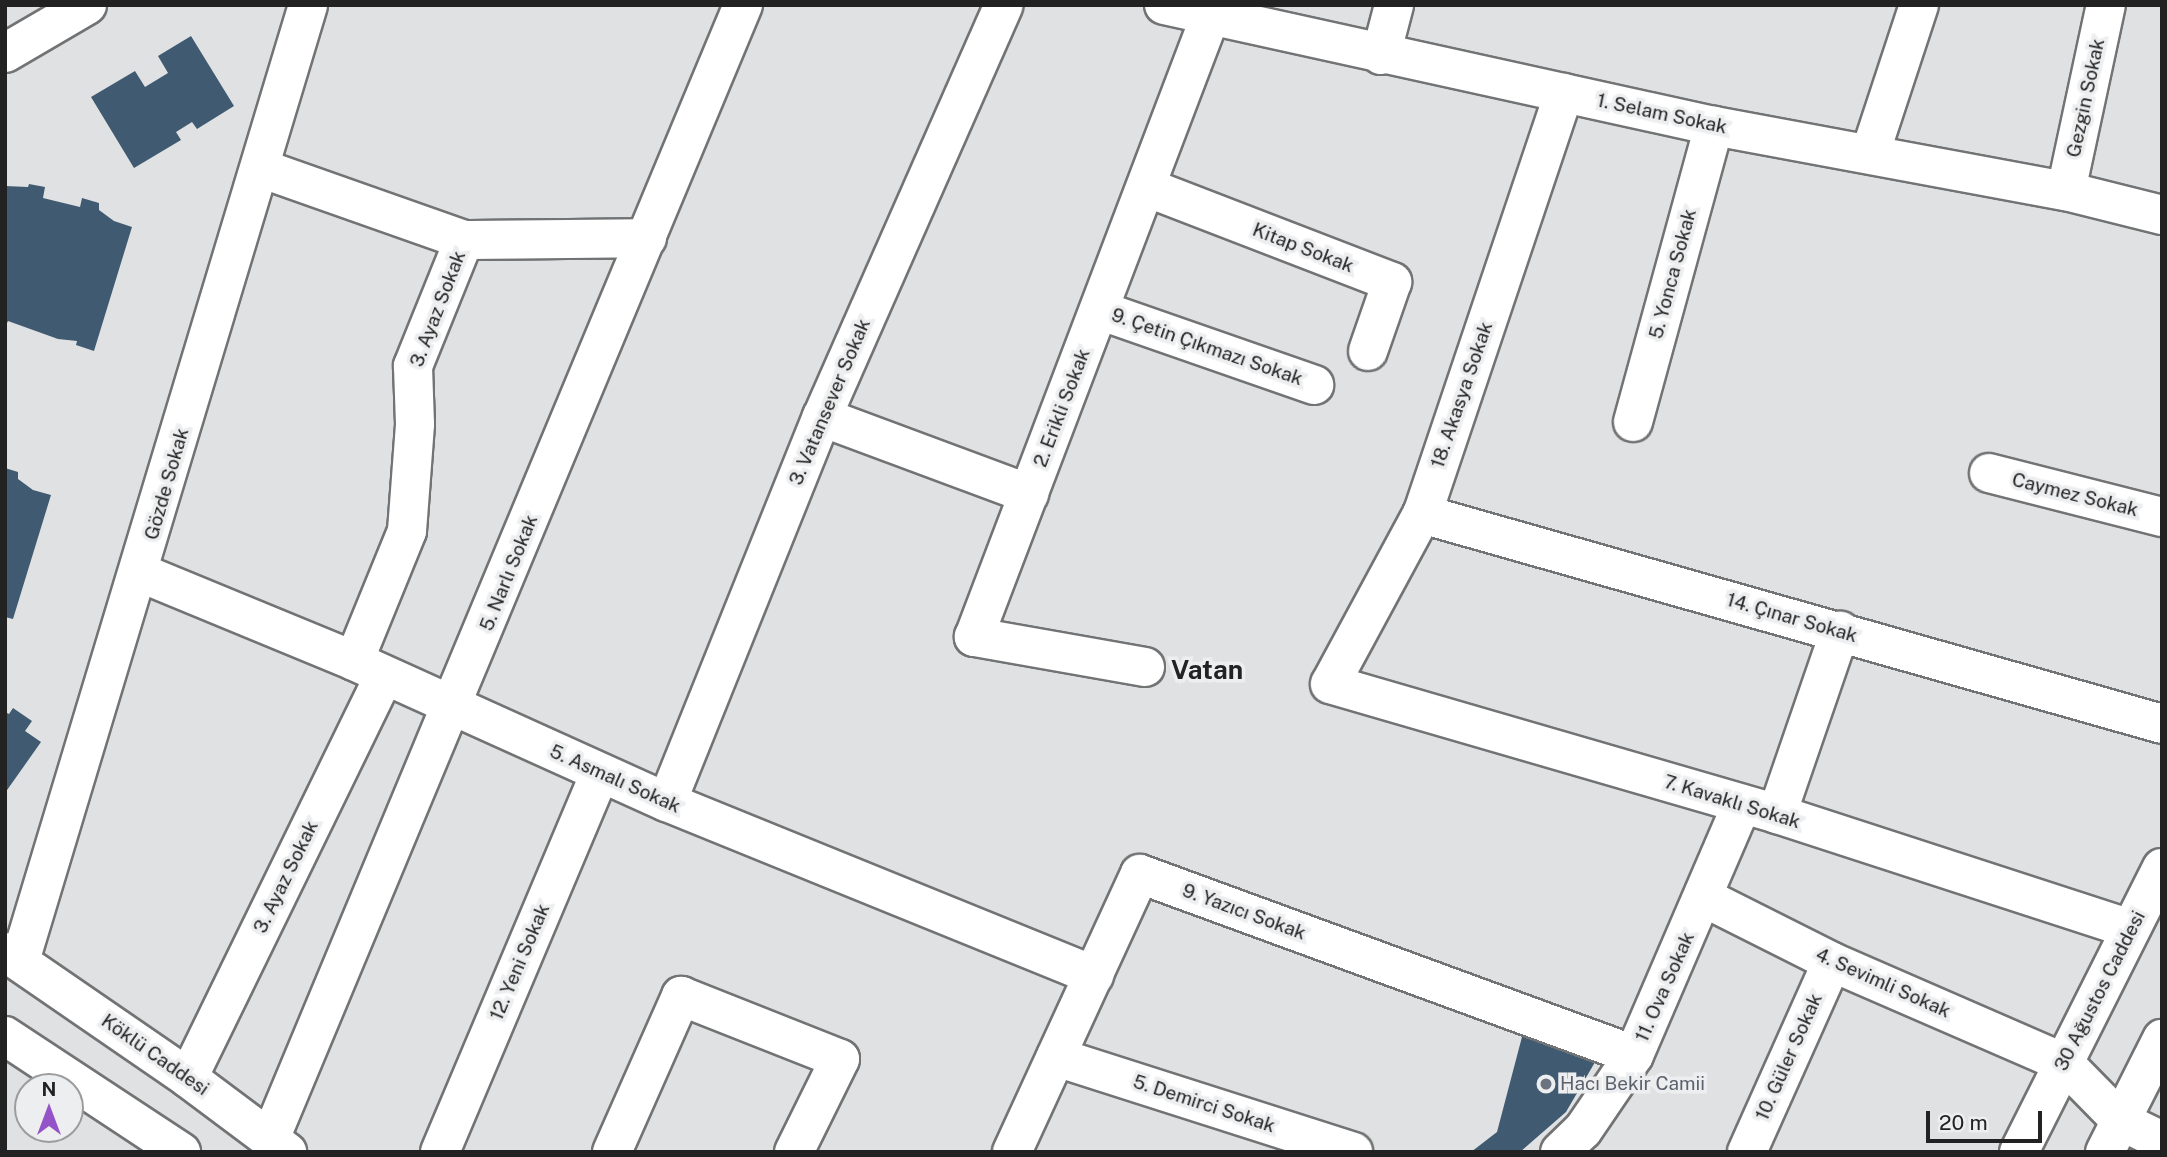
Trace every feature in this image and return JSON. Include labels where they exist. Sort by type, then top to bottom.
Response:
[{"type":"street","points":[[5,53],[87,5]]},
{"type":"street","name":"Gözde Sokak","points":[[13,957],[141,573],[308,5]]},
{"type":"street","name":"5. Narlı Sokak","points":[[278,1145],[454,706],[743,5]]},
{"type":"street","name":"3. Vatansever Sokak","points":[[667,802],[822,417],[1004,5]]},
{"type":"street","name":"1. Selam Sokak","points":[[1164,5],[1381,55],[1714,125],[2066,191],[2162,215]]},
{"type":"street","points":[[1381,55],[1394,5]]},
{"type":"street","points":[[1870,154],[1919,5]]},
{"type":"street","name":"Gezgin Sokak","points":[[2066,191],[2106,5]]},
{"type":"street","name":"2. Erikli Sokak","points":[[1145,667],[974,637],[1210,17]]},
{"type":"street","name":"18. Akasya Sokak","points":[[1331,684],[1422,514],[1563,93]]},
{"type":"street","name":"5. Yonca Sokak","points":[[1633,422],[1714,125]]},
{"type":"street","points":[[260,168],[464,240],[647,238]]},
{"type":"street","name":"Kitap Sokak","points":[[1146,187],[1392,282],[1368,351]]},
{"type":"street","name":"3. Ayaz Sokak","points":[[188,1078],[369,669],[407,531],[415,424],[413,366],[464,240]]},
{"type":"street","name":"9. Çetin Çıkmazı Sokak","points":[[1099,310],[1314,385]]},
{"type":"street","points":[[822,417],[1029,494]]},
{"type":"street","name":"Caymez Sokak","points":[[1989,473],[2162,517]]},
{"type":"street","name":"14. Çınar Sokak","points":[[1422,514],[2162,724]]},
{"type":"street","name":"5. Asmalı Sokak","points":[[141,573],[454,706],[667,802],[1094,975]]},
{"type":"street","name":"11. Ova Sokak","points":[[1560,1152],[1583,1130],[1634,1055],[1705,898],[1760,809],[1840,631]]},
{"type":"street","name":"7. Kavaklı Sokak","points":[[1331,684],[1760,809],[2131,929]]},
{"type":"street","name":"12. Yeni Sokak","points":[[440,1152],[600,773]]},
{"type":"street","name":"30 Ağustos Caddesi","points":[[2019,1152],[2162,867]]},
{"type":"street","name":"9. Yazıcı Sokak","points":[[1012,1152],[1140,874],[1634,1055]]},
{"type":"street","name":"4. Sevimli Sokak","points":[[1705,898],[1832,962],[2064,1063]]},
{"type":"street","name":"Köklü Caddesi","points":[[13,957],[188,1078],[278,1145]]},
{"type":"street","name":"10. Güler Sokak","points":[[1746,1152],[1832,962]]},
{"type":"street","points":[[612,1152],[681,996],[840,1059],[794,1152]]},
{"type":"street","points":[[5,1037],[51,1064],[181,1152]]},
{"type":"street","points":[[2113,1136],[2162,1039]]},
{"type":"street","name":"5. Demirci Sokak","points":[[1056,1057],[1353,1152]]},
{"type":"street","points":[[2064,1063],[2113,1136]]},
{"type":"street","points":[[2113,1136],[2162,1141]]},
{"type":"building","points":[[191,36],[234,106],[197,129],[192,122],[176,132],[181,140],[134,168],[91,97],[135,71],[145,87],[168,73],[158,56]]},
{"type":"building","points":[[29,184],[45,187],[43,198],[80,207],[82,198],[99,203],[99,210],[114,221],[132,227],[94,351],[76,345],[77,341],[58,339],[8,321],[5,327],[5,186],[28,187]]},
{"type":"building","points":[[5,468],[18,472],[18,479],[33,490],[51,495],[13,619],[5,617]]},
{"type":"building","points":[[13,708],[32,721],[25,731],[41,742],[5,793],[5,712],[9,714]]},
{"type":"building","name":"Hacı Bekir Camii","points":[[1523,1033],[1598,1057],[1566,1112],[1520,1152],[1471,1152],[1497,1132]]},
{"type":"place","name":"Hacı Bekir Camii","points":[[1546,1084]]},
{"type":"district","name":"Vatan","points":[[1207,670]]}]
